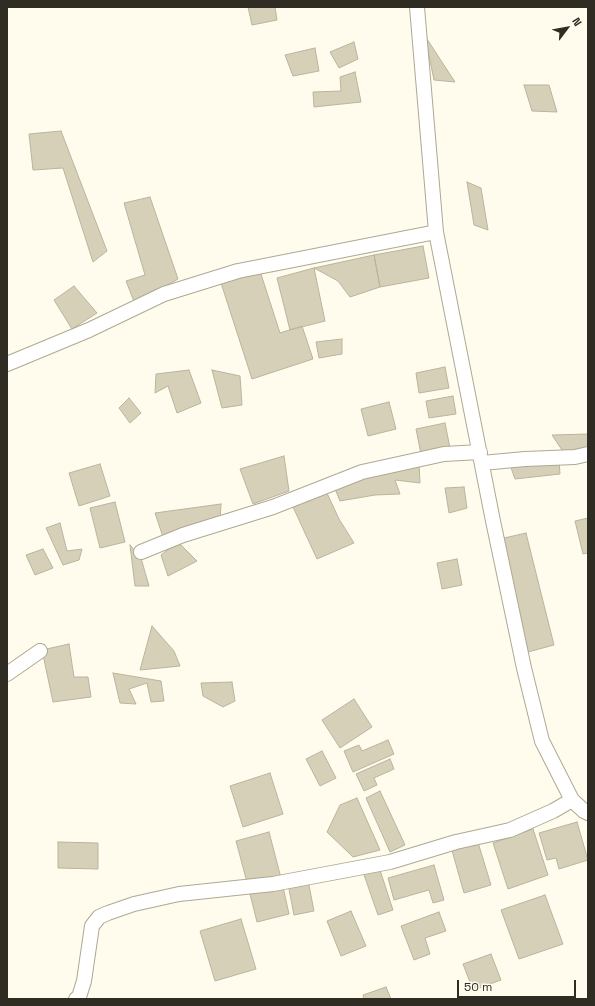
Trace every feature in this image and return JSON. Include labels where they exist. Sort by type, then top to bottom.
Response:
[{"type":"street","points":[[417,7],[436,232],[524,668],[542,741],[572,800],[588,813]]},
{"type":"street","points":[[7,364],[89,330],[164,294],[238,271],[436,232]]},
{"type":"street","points":[[141,552],[183,535],[273,507],[362,472],[444,454],[525,458],[575,457],[588,454]]},
{"type":"street","points":[[7,674],[40,651]]},
{"type":"street","points":[[76,999],[79,997],[84,981],[92,926],[99,917],[108,913],[134,904],[179,894],[273,884],[390,862],[456,842],[510,830],[553,811],[572,800]]},
{"type":"building","points":[[248,7],[275,7],[277,20],[252,25]]},
{"type":"building","points":[[425,36],[455,82],[434,80]]},
{"type":"building","points":[[354,42],[358,59],[339,68],[330,52]]},
{"type":"building","points":[[315,48],[319,71],[293,76],[285,55]]},
{"type":"building","points":[[355,72],[361,102],[314,107],[313,92],[341,91],[340,77]]},
{"type":"building","points":[[524,85],[549,85],[557,112],[532,111]]},
{"type":"building","points":[[61,131],[107,251],[93,262],[63,168],[33,170],[29,134]]},
{"type":"building","points":[[467,182],[481,188],[488,230],[474,225]]},
{"type":"building","points":[[150,197],[178,279],[135,304],[126,281],[145,275],[124,203]]},
{"type":"building","points":[[423,246],[429,278],[380,287],[374,255]]},
{"type":"building","points":[[374,255],[380,287],[350,297],[338,281],[314,268]]},
{"type":"building","points":[[314,268],[325,321],[290,330],[277,278]]},
{"type":"building","points":[[260,271],[280,333],[302,326],[313,359],[252,379],[221,283]]},
{"type":"building","points":[[74,286],[97,313],[72,329],[54,300]]},
{"type":"building","points":[[342,339],[342,354],[319,358],[316,342]]},
{"type":"building","points":[[445,367],[449,388],[419,393],[416,373]]},
{"type":"building","points":[[189,370],[201,403],[177,413],[168,386],[155,393],[156,374]]},
{"type":"building","points":[[212,370],[240,376],[242,405],[222,408]]},
{"type":"building","points":[[453,396],[456,414],[429,418],[426,401]]},
{"type":"building","points":[[129,398],[141,413],[130,423],[119,408]]},
{"type":"building","points":[[389,402],[396,429],[368,436],[361,409]]},
{"type":"building","points":[[445,423],[450,448],[421,454],[416,429]]},
{"type":"building","points":[[588,434],[588,447],[564,453],[552,435]]},
{"type":"building","points":[[284,456],[289,491],[253,504],[240,469]]},
{"type":"building","points":[[559,460],[560,474],[515,479],[510,465]]},
{"type":"building","points":[[419,463],[420,483],[395,480],[400,494],[375,495],[340,501],[333,484]]},
{"type":"building","points":[[100,464],[110,496],[79,506],[69,473]]},
{"type":"building","points":[[464,487],[467,508],[449,513],[445,488]]},
{"type":"building","points":[[326,491],[339,519],[354,543],[317,559],[293,507]]},
{"type":"building","points":[[115,502],[125,542],[100,548],[90,508]]},
{"type":"building","points":[[221,504],[220,521],[164,540],[155,513]]},
{"type":"building","points":[[588,518],[588,553],[583,554],[575,521]]},
{"type":"building","points":[[60,523],[67,551],[82,549],[79,560],[63,565],[46,528]]},
{"type":"building","points":[[526,533],[554,645],[528,652],[500,539]]},
{"type":"building","points":[[178,542],[197,561],[168,576],[161,555]]},
{"type":"building","points":[[130,545],[141,558],[149,586],[135,586]]},
{"type":"building","points":[[43,549],[53,568],[35,575],[26,555]]},
{"type":"building","points":[[457,559],[462,585],[442,589],[437,563]]},
{"type":"building","points":[[152,626],[174,651],[180,666],[140,670]]},
{"type":"building","points":[[69,644],[74,677],[88,677],[91,697],[53,702],[42,650]]},
{"type":"building","points":[[113,673],[161,681],[164,701],[151,702],[147,683],[129,689],[136,704],[120,703]]},
{"type":"building","points":[[232,682],[235,701],[223,707],[203,696],[201,683]]},
{"type":"building","points":[[354,699],[372,727],[340,748],[322,720]]},
{"type":"building","points":[[388,740],[394,754],[353,772],[344,751],[359,745],[362,751]]},
{"type":"building","points":[[322,751],[336,778],[320,786],[306,759]]},
{"type":"building","points":[[390,759],[394,769],[374,778],[377,785],[364,791],[356,774]]},
{"type":"building","points":[[270,773],[283,814],[243,827],[230,786]]},
{"type":"building","points":[[380,791],[405,845],[390,852],[366,798]]},
{"type":"building","points":[[357,798],[380,850],[353,857],[327,832],[340,805]]},
{"type":"building","points":[[577,822],[588,860],[559,869],[556,858],[547,860],[539,833]]},
{"type":"building","points":[[533,829],[548,875],[508,889],[493,843]]},
{"type":"building","points":[[269,832],[281,878],[248,886],[236,841]]},
{"type":"building","points":[[477,839],[491,885],[464,893],[451,847]]},
{"type":"building","points":[[58,842],[98,843],[98,869],[58,868]]},
{"type":"building","points":[[434,865],[444,900],[433,903],[429,890],[394,900],[388,878]]},
{"type":"building","points":[[379,867],[393,910],[378,915],[363,872]]},
{"type":"building","points":[[308,880],[314,911],[294,915],[288,884]]},
{"type":"building","points":[[283,887],[289,914],[257,922],[250,894]]},
{"type":"building","points":[[545,895],[563,944],[519,959],[501,910]]},
{"type":"building","points":[[351,911],[366,946],[341,956],[327,921]]},
{"type":"building","points":[[439,912],[446,931],[425,938],[430,954],[414,960],[401,926]]},
{"type":"building","points":[[241,919],[256,969],[215,981],[200,931]]},
{"type":"building","points":[[491,954],[501,980],[473,990],[463,964]]},
{"type":"building","points":[[386,987],[391,999],[364,999],[363,995]]}]
